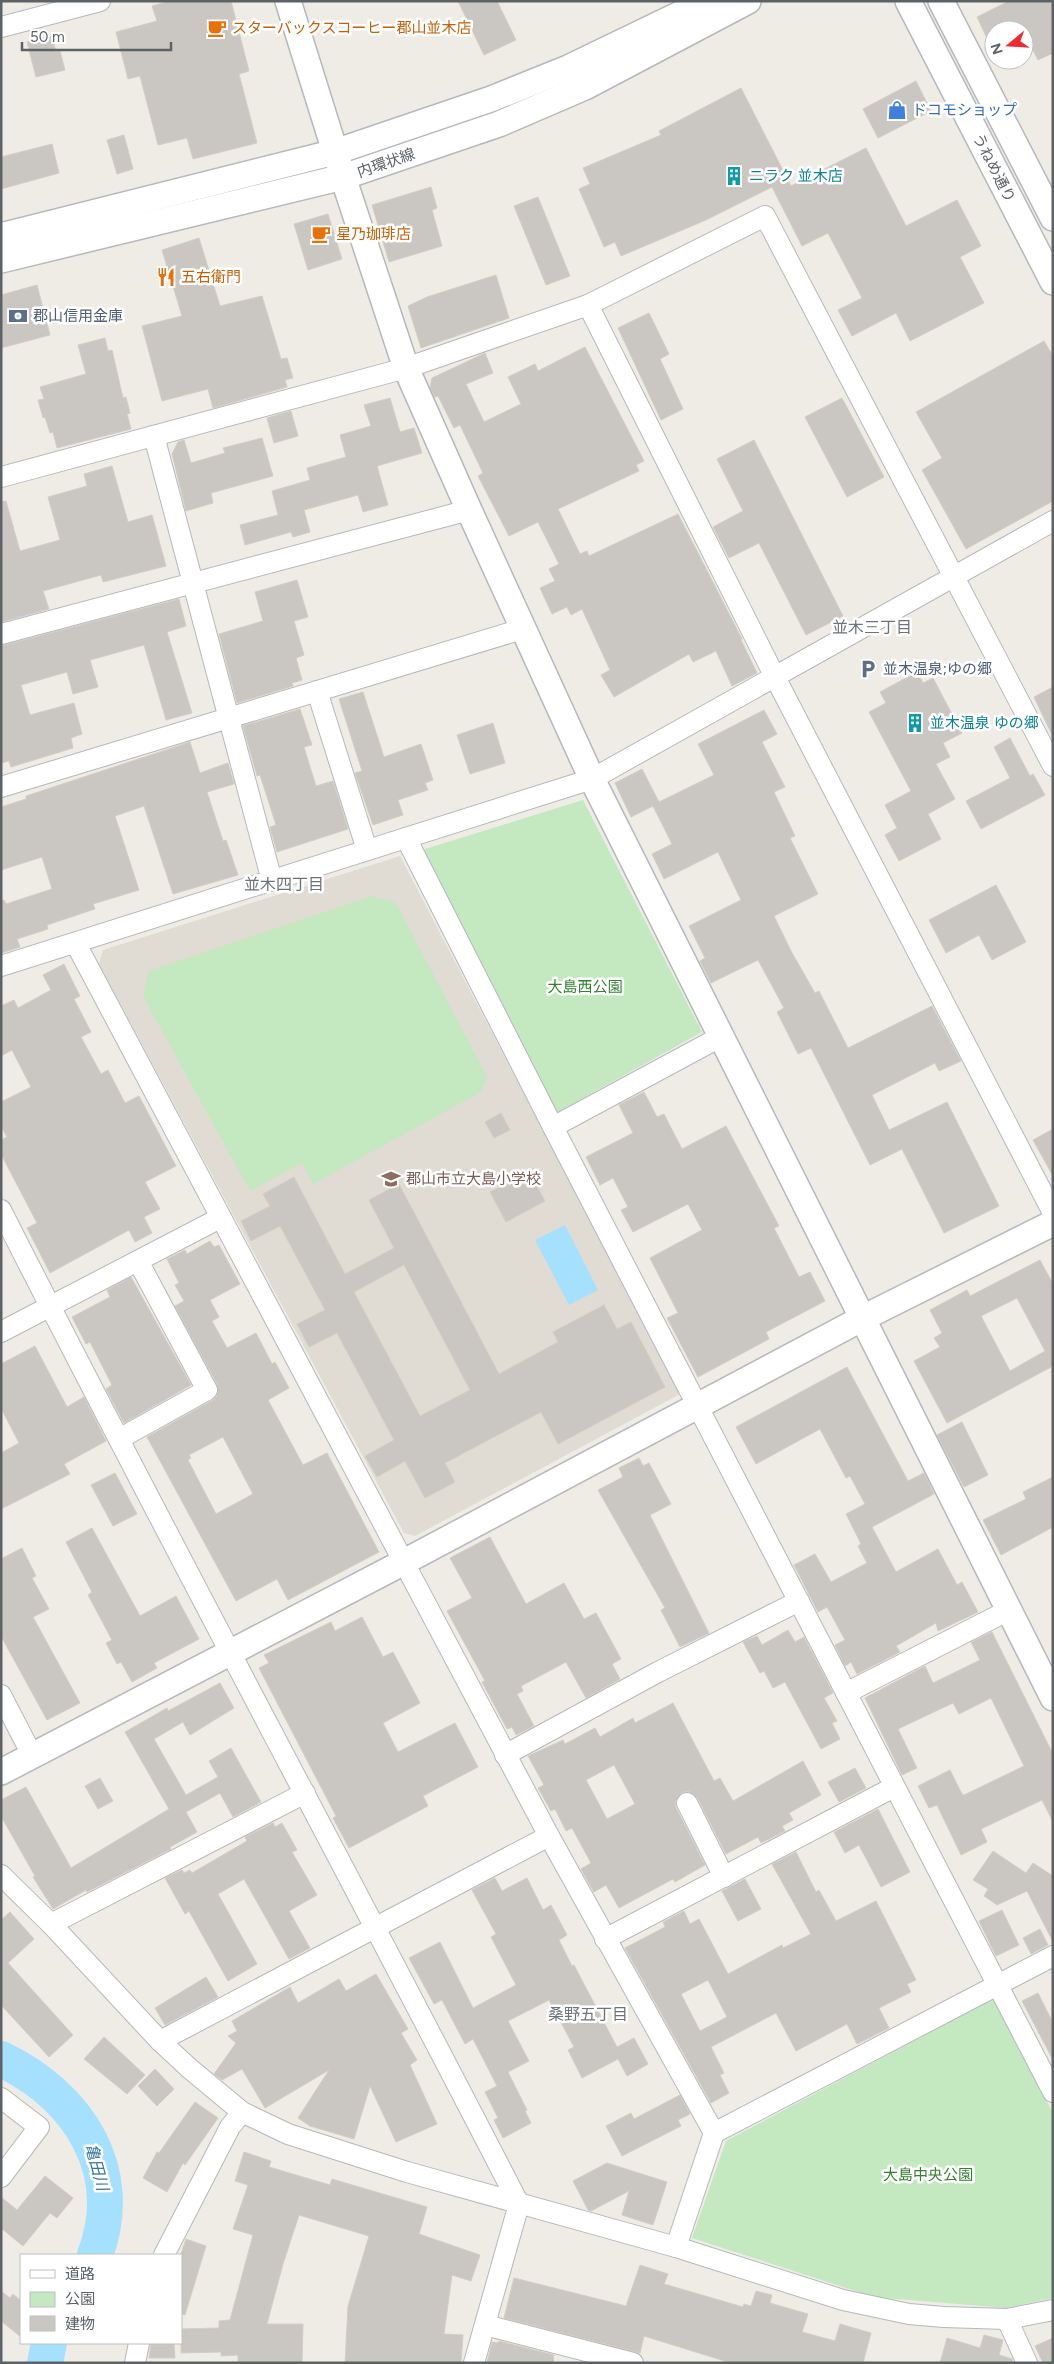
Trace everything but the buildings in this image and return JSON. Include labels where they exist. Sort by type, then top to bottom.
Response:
[{"type":"street","points":[[1,27],[69,5],[100,1]]},
{"type":"street","points":[[288,1],[343,177],[406,368],[522,629],[592,779],[1053,1698]]},
{"type":"street","name":"内環状線","points":[[1,236],[335,152],[491,99],[577,64],[707,1]]},
{"type":"street","name":"内環状線","points":[[1,260],[343,177],[499,124],[576,91],[748,1]]},
{"type":"street","name":"うねめ通り","points":[[908,1],[1053,282]]},
{"type":"street","name":"うねめ通り","points":[[941,1],[1053,218]]},
{"type":"street","points":[[1,477],[406,368],[588,305],[765,216],[1053,766]]},
{"type":"street","points":[[588,305],[775,677],[1053,1213]]},
{"type":"street","points":[[154,436],[272,881]]},
{"type":"street","points":[[1,634],[469,510]]},
{"type":"street","points":[[1,966],[76,944],[592,779],[1053,521]]},
{"type":"street","points":[[1,787],[522,629]]},
{"type":"street","points":[[317,691],[367,850]]},
{"type":"street","points":[[406,838],[553,1127],[1053,2092]]},
{"type":"street","points":[[76,944],[505,1754],[714,2134]]},
{"type":"street","points":[[553,1127],[722,1036]]},
{"type":"street","points":[[1,1210],[230,1654],[376,1927],[519,2204],[474,2363]]},
{"type":"street","points":[[1,1332],[220,1218]]},
{"type":"street","points":[[1,1772],[230,1654],[699,1407],[863,1318],[1053,1223]]},
{"type":"street","points":[[118,1439],[207,1390],[138,1261]]},
{"type":"street","points":[[505,1754],[658,1672],[799,1601]]},
{"type":"street","points":[[846,1693],[1009,1610]]},
{"type":"street","points":[[1,1695],[32,1755]]},
{"type":"street","points":[[606,1939],[894,1787]]},
{"type":"street","points":[[51,1924],[305,1793]]},
{"type":"street","points":[[687,1803],[724,1876]]},
{"type":"street","points":[[160,2041],[549,1836]]},
{"type":"street","points":[[1,1875],[51,1924],[160,2041],[219,2095],[242,2112],[288,2134],[407,2172],[676,2247],[842,2300],[909,2314],[1007,2319],[1053,2310]]},
{"type":"street","points":[[676,2247],[714,2134],[1053,1956]]},
{"type":"street","points":[[1,2098],[39,2127],[1,2177]]},
{"type":"street","points":[[165,2254],[230,2128],[242,2112]]},
{"type":"street","points":[[1007,2319],[1027,2363]]},
{"type":"street","points":[[485,2324],[633,2363]]},
{"type":"street","points":[[135,2363],[139,2344]]},
{"type":"shaded area","name":"郡山市立大島小学校","points":[[400,856],[680,1394],[415,1536],[404,1533],[99,964],[103,950]]},
{"type":"green space","name":"大島西公園","points":[[583,800],[702,1032],[556,1113],[422,850]]},
{"type":"green space","points":[[372,896],[396,903],[487,1077],[481,1092],[313,1184],[302,1163],[250,1191],[143,996],[149,971]]},
{"type":"green space","name":"大島中央公園","points":[[993,1999],[1053,2113],[1053,2298],[1006,2308],[874,2297],[692,2238],[726,2141]]},
{"type":"water","points":[[565,1225],[598,1290],[569,1305],[535,1240]]},
{"type":"waterway","name":"亀田川","points":[[1,2059],[53,2093],[73,2115],[89,2139],[100,2165],[105,2194],[103,2224],[95,2254]]},
{"type":"waterway","name":"亀田川","points":[[45,2363],[49,2344]]},
{"type":"place","name":"スターバックスコーヒー郡山並木店","points":[[217,28]]},
{"type":"place","name":"ドコモショップ","points":[[897,110]]},
{"type":"place","name":"ニラク 並木店","points":[[734,176]]},
{"type":"place","name":"星乃珈琲店","points":[[321,234]]},
{"type":"place","name":"五右衛門","points":[[166,277]]},
{"type":"place","name":"郡山信用金庫","points":[[18,316]]},
{"type":"place","name":"並木温泉;ゆの郷","points":[[868,669]]},
{"type":"place","name":"並木温泉 ゆの郷","points":[[915,723]]},
{"type":"place","name":"郡山市立大島小学校","points":[[391,1179]]},
{"type":"district","name":"並木三丁目","points":[[872,627]]},
{"type":"district","name":"並木四丁目","points":[[284,884]]},
{"type":"district","name":"桑野五丁目","points":[[588,2014]]}]
